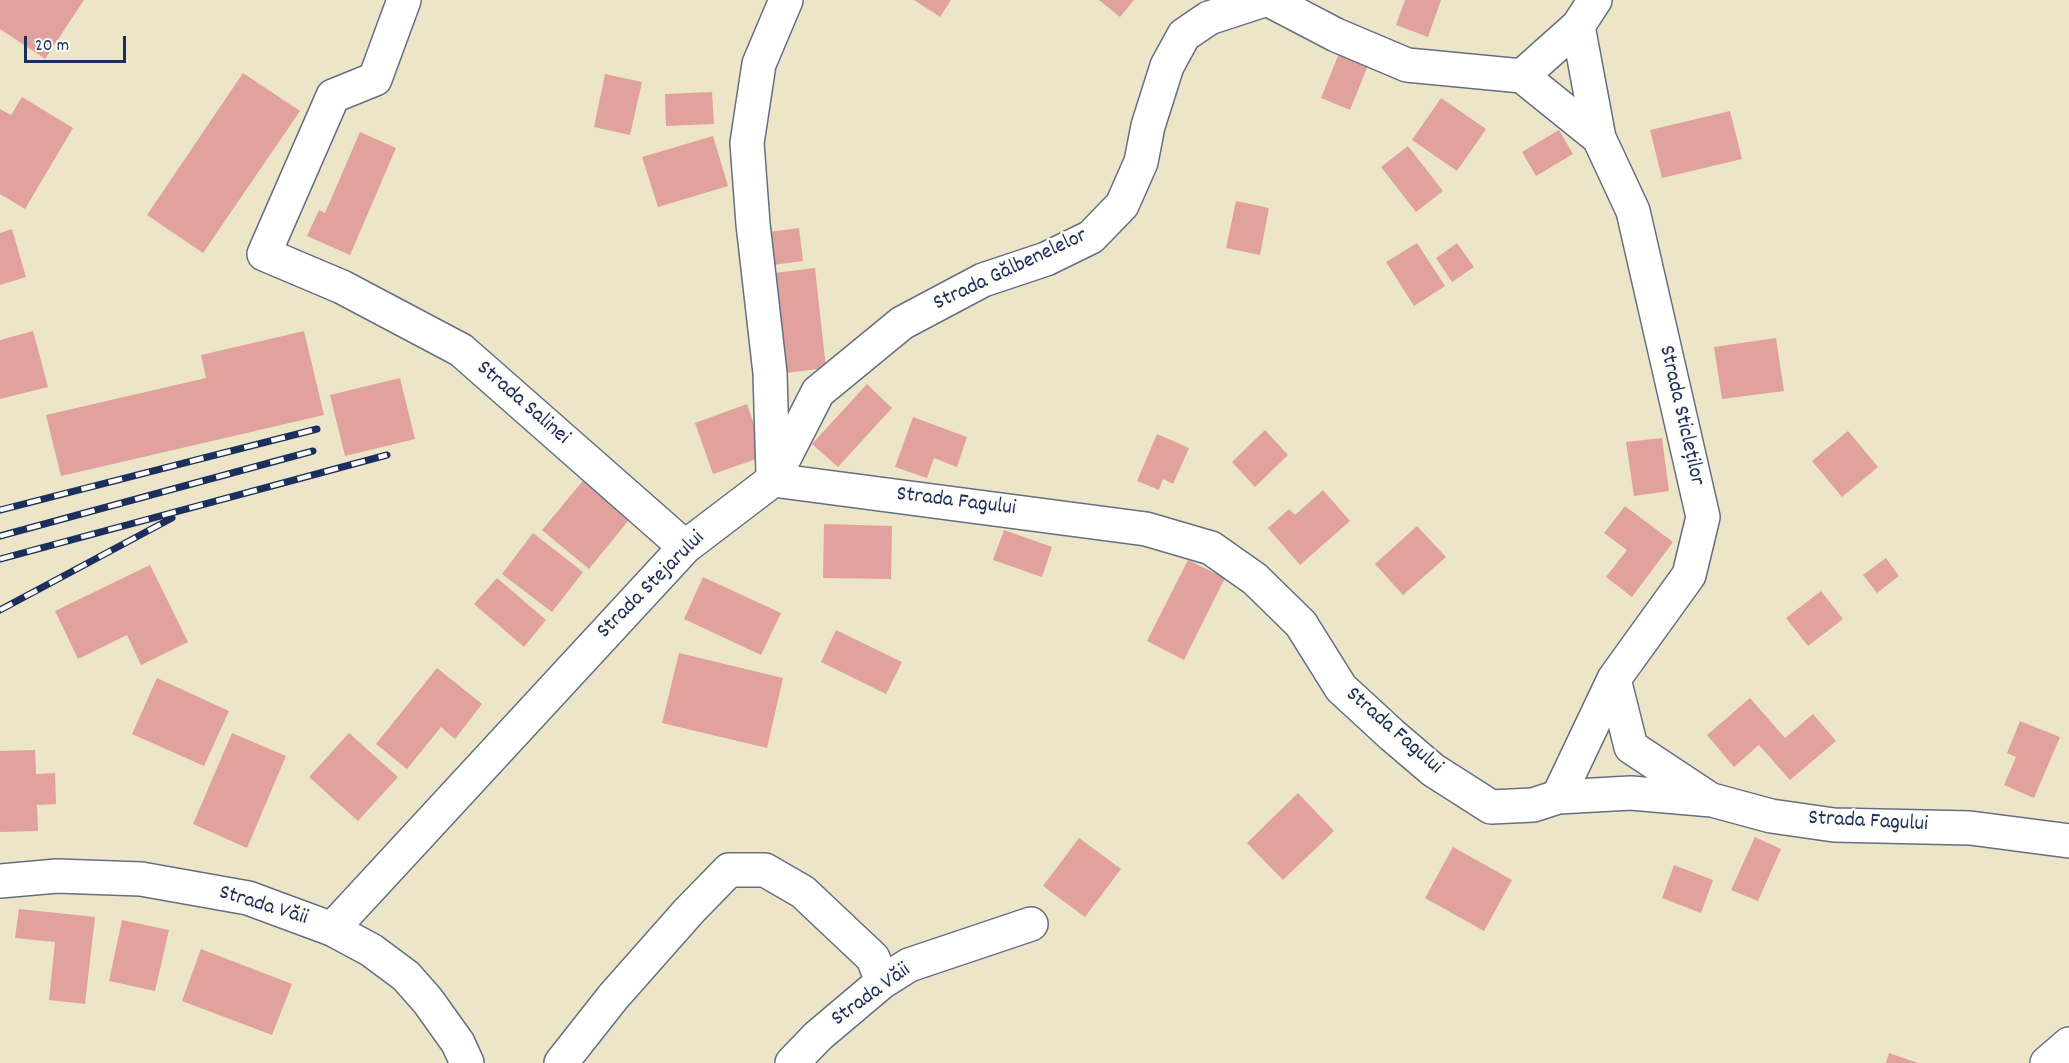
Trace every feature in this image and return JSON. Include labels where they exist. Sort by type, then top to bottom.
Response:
[{"type":"street","name":"Strada Salinei","points":[[404,0],[375,79],[333,96],[264,254],[342,287],[461,350],[685,547]]},
{"type":"street","points":[[773,480],[770,373],[753,224],[747,143],[759,64],[786,0]]},
{"type":"street","name":"Strada Gălbenelelor","points":[[773,480],[818,392],[902,323],[983,280],[1046,259],[1091,237],[1122,205],[1141,162],[1148,126],[1167,66],[1184,35],[1209,18],[1264,0]]},
{"type":"street","points":[[1269,0],[1336,35],[1407,65],[1522,76],[1587,13]]},
{"type":"street","name":"Strada Sticleților","points":[[1558,798],[1614,679],[1689,575],[1704,517],[1633,211],[1599,138],[1587,13]]},
{"type":"street","name":"Strada Sticleților","points":[[1522,76],[1599,138]]},
{"type":"street","name":"Strada Stejarului","points":[[332,929],[685,547],[773,480]]},
{"type":"street","name":"Strada Fagului","points":[[773,480],[1146,529],[1211,548],[1255,579],[1301,624],[1341,688],[1433,770],[1491,807],[1533,805],[1558,798],[1631,793],[1712,801],[1772,816],[1834,825],[1970,828],[2069,841]]},
{"type":"street","points":[[1614,679],[1631,747],[1712,801]]},
{"type":"street","points":[[561,1063],[613,997],[689,911],[729,870],[765,870],[803,892],[873,958],[882,982]]},
{"type":"street","name":"Strada Văii","points":[[0,881],[57,876],[141,879],[248,898],[332,929],[371,950],[406,976],[428,1001],[458,1043],[467,1063]]},
{"type":"street","name":"Strada Văii","points":[[792,1063],[818,1036],[882,982],[909,965],[1031,924]]},
{"type":"street","points":[[2047,1063],[2069,1044]]},
{"type":"building","points":[[0,0],[84,0],[45,59],[0,29]]},
{"type":"building","points":[[914,0],[951,0],[940,17]]},
{"type":"building","points":[[1099,0],[1134,0],[1120,17]]},
{"type":"building","points":[[1405,0],[1441,0],[1428,37],[1396,25]]},
{"type":"building","points":[[1340,51],[1369,63],[1350,110],[1321,98]]},
{"type":"building","points":[[243,73],[300,111],[203,253],[147,215]]},
{"type":"building","points":[[605,74],[642,82],[630,135],[594,127]]},
{"type":"building","points":[[712,92],[714,124],[666,126],[665,94]]},
{"type":"building","points":[[22,97],[73,128],[25,209],[0,194],[0,109],[11,115]]},
{"type":"building","points":[[1441,98],[1486,129],[1457,171],[1412,140]]},
{"type":"building","points":[[1730,111],[1742,159],[1662,178],[1650,130]]},
{"type":"building","points":[[1559,130],[1573,154],[1536,176],[1522,152]]},
{"type":"building","points":[[360,132],[396,148],[350,255],[307,236],[319,210],[325,213]]},
{"type":"building","points":[[713,136],[728,186],[658,207],[642,157]]},
{"type":"building","points":[[1408,146],[1443,191],[1416,212],[1381,167]]},
{"type":"building","points":[[1236,201],[1269,208],[1260,255],[1226,248]]},
{"type":"building","points":[[799,228],[803,261],[773,265],[769,232]]},
{"type":"building","points":[[12,229],[26,277],[0,285],[0,233]]},
{"type":"building","points":[[1417,243],[1445,286],[1414,306],[1386,262]]},
{"type":"building","points":[[1457,243],[1474,267],[1452,282],[1436,258]]},
{"type":"building","points":[[815,268],[826,368],[786,373],[774,273]]},
{"type":"building","points":[[33,331],[48,387],[0,399],[0,340]]},
{"type":"building","points":[[304,331],[324,415],[61,476],[46,415],[206,378],[201,355]]},
{"type":"building","points":[[1776,338],[1784,391],[1722,399],[1714,347]]},
{"type":"building","points":[[400,378],[415,439],[345,456],[330,395]]},
{"type":"building","points":[[867,384],[892,408],[838,467],[812,444]]},
{"type":"building","points":[[747,404],[765,456],[713,474],[695,423]]},
{"type":"building","points":[[913,417],[967,437],[957,467],[934,458],[927,478],[895,467]]},
{"type":"building","points":[[1265,430],[1288,455],[1255,487],[1232,462]]},
{"type":"building","points":[[1848,431],[1878,467],[1842,497],[1812,461]]},
{"type":"building","points":[[1157,434],[1189,448],[1173,484],[1163,479],[1159,490],[1137,481]]},
{"type":"building","points":[[1662,438],[1669,491],[1634,496],[1626,442]]},
{"type":"building","points":[[586,477],[633,515],[589,569],[542,530]]},
{"type":"building","points":[[1323,490],[1350,521],[1300,565],[1268,528],[1289,509],[1295,515]]},
{"type":"building","points":[[1625,506],[1673,542],[1632,597],[1606,577],[1627,550],[1604,533]]},
{"type":"building","points":[[824,524],[892,526],[891,579],[823,578]]},
{"type":"building","points":[[1417,526],[1446,557],[1403,595],[1375,564]]},
{"type":"building","points":[[1004,530],[1052,547],[1042,577],[993,560]]},
{"type":"building","points":[[533,533],[583,572],[552,612],[502,574]]},
{"type":"building","points":[[1886,558],[1899,576],[1877,593],[1863,575]]},
{"type":"building","points":[[1188,560],[1225,578],[1184,660],[1147,641]]},
{"type":"building","points":[[150,565],[188,642],[141,665],[127,635],[78,659],[55,611]]},
{"type":"building","points":[[703,577],[781,613],[761,655],[684,619]]},
{"type":"building","points":[[497,578],[546,620],[524,647],[474,604]]},
{"type":"building","points":[[1821,591],[1843,619],[1808,646],[1786,618]]},
{"type":"building","points":[[836,630],[902,662],[886,694],[821,662]]},
{"type":"building","points":[[679,653],[783,678],[767,748],[662,723]]},
{"type":"building","points":[[437,668],[482,704],[455,739],[441,727],[407,769],[376,744]]},
{"type":"building","points":[[157,678],[229,711],[204,766],[132,734]]},
{"type":"building","points":[[1750,698],[1785,738],[1813,714],[1836,741],[1790,780],[1759,745],[1734,767],[1707,735]]},
{"type":"building","points":[[2020,721],[2060,737],[2034,798],[2004,785],[2016,757],[2007,753]]},
{"type":"building","points":[[232,733],[286,756],[247,848],[193,824]]},
{"type":"building","points":[[349,733],[398,777],[358,821],[309,777]]},
{"type":"building","points":[[35,750],[36,774],[55,773],[56,804],[37,805],[38,831],[0,832],[0,751]]},
{"type":"building","points":[[1298,793],[1334,831],[1283,880],[1247,843]]},
{"type":"building","points":[[1755,837],[1781,849],[1758,901],[1731,890]]},
{"type":"building","points":[[1079,838],[1121,869],[1085,917],[1043,886]]},
{"type":"building","points":[[1453,847],[1512,880],[1484,931],[1425,898]]},
{"type":"building","points":[[1674,865],[1713,880],[1701,913],[1662,898]]},
{"type":"building","points":[[19,909],[95,917],[85,1004],[49,1000],[55,942],[15,938]]},
{"type":"building","points":[[122,920],[169,930],[155,991],[109,981]]},
{"type":"building","points":[[201,949],[292,984],[272,1035],[182,1001]]},
{"type":"building","points":[[1889,1053],[1918,1063],[1886,1063]]},
{"type":"railway","points":[[0,510],[317,429]]},
{"type":"railway","points":[[0,536],[313,451]]},
{"type":"railway","points":[[0,559],[387,455]]},
{"type":"railway","points":[[0,610],[172,518]]}]
